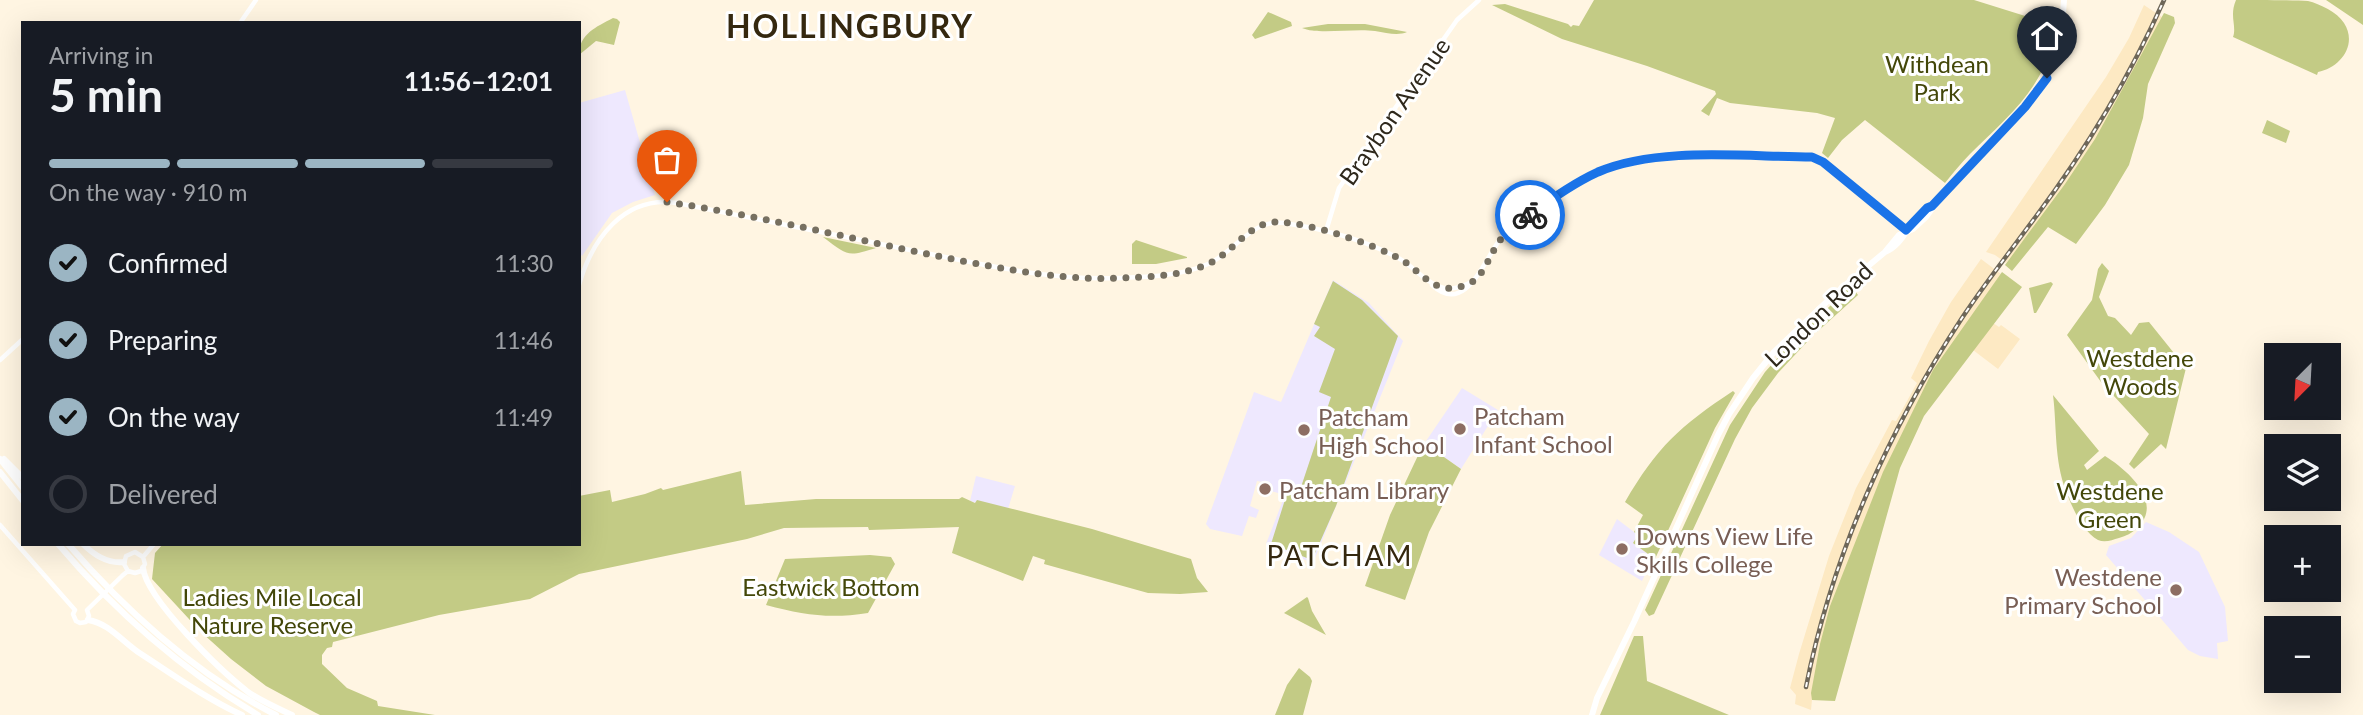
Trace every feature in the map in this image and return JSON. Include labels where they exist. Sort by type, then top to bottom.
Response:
[{"type":"highway","name":"London Road","points":[[1592,715],[1597,698],[1729,414],[1774,352],[1894,240],[1906,230],[1913,229],[1926,217],[1932,206],[2025,107],[2046,80],[2057,50],[2064,0]]},
{"type":"highway","points":[[0,457],[21,476]]},
{"type":"highway","points":[[0,457],[21,485]]},
{"type":"highway","points":[[0,472],[21,498]]},
{"type":"highway","points":[[60,546],[115,606],[166,650],[223,694],[258,715]]},
{"type":"highway","points":[[70,546],[121,600],[198,666],[251,702],[276,715]]},
{"type":"highway","points":[[85,546],[104,559],[124,562]]},
{"type":"highway","points":[[143,568],[146,583],[152,591],[214,660],[249,692],[292,715]]},
{"type":"highway","points":[[88,620],[99,622],[182,681],[242,715]]},
{"type":"street","points":[[241,21],[256,0]]},
{"type":"street","name":"Braybon Avenue","points":[[1326,231],[1339,188],[1457,20],[1479,0]]},
{"type":"street","points":[[581,280],[590,255],[604,232],[617,219],[641,205],[659,202],[677,203],[997,267],[1107,279],[1161,275],[1198,268],[1218,259],[1253,230],[1271,222],[1326,231],[1361,242],[1400,259],[1438,291],[1448,294],[1464,291],[1474,281],[1502,237],[1549,201],[1597,173],[1624,164],[1710,155],[1812,157],[1823,162],[1906,230]]},
{"type":"street","points":[[0,360],[21,341]]},
{"type":"street","points":[[0,525],[75,610],[74,617],[80,623],[88,620],[90,608],[123,575],[128,571],[138,573],[143,568],[143,557],[153,546]]},
{"type":"street","points":[[128,571],[124,562],[126,556],[138,553],[143,557]]},
{"type":"street","points":[[75,610],[80,607],[90,608]]},
{"type":"shaded area","points":[[2144,5],[2165,19],[2103,145],[2006,263],[1986,252],[2106,77],[2129,38]]},
{"type":"shaded area","points":[[625,90],[655,195],[612,213],[582,256],[581,255],[581,102]]},
{"type":"shaded area","points":[[1981,259],[2001,274],[1927,389],[1818,700],[1812,700],[1811,710],[1795,704],[1796,695],[1790,688],[1799,654],[1829,556],[1856,488],[1892,420],[1896,421],[1917,383],[1911,378],[1929,341],[1951,302]]},
{"type":"shaded area","name":"Patcham High School","points":[[1333,280],[1369,303],[1403,341],[1313,563],[1266,544],[1285,495],[1271,491],[1272,484],[1257,481],[1250,506],[1259,510],[1256,518],[1249,516],[1242,536],[1210,529],[1206,524],[1254,392],[1281,402]]},
{"type":"shaded area","points":[[1993,323],[1999,327],[2001,325],[2020,339],[1998,369],[1973,350]]},
{"type":"shaded area","name":"Patcham Infant School","points":[[1462,388],[1498,410],[1461,469],[1434,450],[1422,447]]},
{"type":"shaded area","points":[[976,476],[1015,486],[1008,509],[970,501]]},
{"type":"shaded area","name":"Downs View Life Skills College","points":[[1617,519],[1638,535],[1633,543],[1653,558],[1642,581],[1599,555]]},
{"type":"shaded area","name":"Westdene Primary School","points":[[2146,522],[2169,532],[2199,552],[2225,607],[2228,641],[2217,643],[2218,659],[2200,656],[2188,650],[2106,555],[2109,546],[2131,538]]},
{"type":"green space","name":"Withdean Park","points":[[1594,0],[1974,0],[2048,23],[2053,37],[2045,63],[2029,93],[1945,183],[1865,120],[1842,140],[1828,158],[1822,153],[1835,118],[1817,113],[1730,103],[1717,98],[1709,116],[1701,111],[1716,94],[1715,91],[1562,39],[1492,5],[1505,4],[1571,27],[1579,26]]},
{"type":"green space","points":[[2236,0],[2308,1],[2323,6],[2344,23],[2348,31],[2348,47],[2340,61],[2317,75],[2233,37],[2233,11]]},
{"type":"green space","points":[[2326,0],[2363,0],[2363,25]]},
{"type":"green space","points":[[1268,12],[1291,22],[1292,26],[1255,39],[1252,35]]},
{"type":"green space","points":[[2164,13],[2174,17],[2175,23],[2148,84],[2143,118],[2129,165],[2105,205],[2076,244],[2048,227],[2012,271],[2005,265],[2095,139]]},
{"type":"green space","points":[[613,18],[620,22],[614,45],[596,41],[581,53],[585,36]]},
{"type":"green space","points":[[1328,24],[1365,24],[1407,32],[1396,34],[1366,30],[1317,31],[1302,28]]},
{"type":"green space","points":[[2267,120],[2290,131],[2286,143],[2262,133]]},
{"type":"green space","points":[[823,237],[876,248],[848,253]]},
{"type":"green space","points":[[1136,240],[1187,258],[1156,264],[1132,264],[1132,244]]},
{"type":"green space","name":"Westdene Woods","points":[[2102,263],[2109,271],[2099,297],[2108,316],[2115,318],[2131,335],[2139,323],[2149,322],[2186,368],[2166,449],[2161,444],[2134,469],[2129,464],[2149,434],[2101,382],[2067,335],[2092,300],[2098,269]]},
{"type":"green space","points":[[2002,272],[2022,287],[1924,416],[1900,468],[1835,701],[1812,700],[1820,644],[1830,606],[1883,472],[1933,370]]},
{"type":"green space","points":[[1333,281],[1362,300],[1398,336],[1336,506],[1312,560],[1271,544],[1289,487],[1300,490],[1331,397],[1319,392],[1335,349],[1314,336],[1320,327],[1314,324]]},
{"type":"green space","points":[[2051,282],[2053,284],[2034,313],[2029,288]]},
{"type":"green space","points":[[1851,286],[1858,295],[1817,332],[1809,326]]},
{"type":"green space","points":[[1800,333],[1805,334],[1807,342],[1778,373],[1752,408],[1654,614],[1649,616],[1645,610],[1730,425],[1765,372]]},
{"type":"green space","points":[[1733,391],[1735,393],[1715,428],[1655,559],[1633,543],[1638,535],[1634,532],[1643,515],[1625,502],[1648,466],[1671,439],[1698,415]]},
{"type":"green space","name":"Westdene Green","points":[[2053,395],[2099,451],[2084,465],[2087,470],[2105,456],[2132,478],[2145,497],[2145,518],[2129,534],[2101,541],[2087,531],[2078,518],[2059,467]]},
{"type":"green space","points":[[1422,447],[1434,450],[1461,469],[1429,532],[1405,600],[1365,586],[1390,515]]},
{"type":"green space","name":"Ladies Mile Local Nature Reserve","points":[[741,471],[745,505],[816,499],[962,497],[975,503],[977,500],[1092,529],[1191,559],[1197,578],[1208,592],[1148,593],[1044,564],[1045,560],[1033,556],[1023,581],[952,553],[959,527],[869,530],[868,527],[784,528],[747,539],[579,574],[530,599],[439,615],[333,642],[332,647],[327,648],[322,655],[322,664],[347,688],[377,701],[378,706],[435,715],[320,715],[266,686],[231,659],[201,632],[152,579],[155,553],[161,546],[581,546],[581,496],[610,490],[612,502],[661,488],[663,490]]},
{"type":"green space","name":"Eastwick Bottom","points":[[870,555],[891,557],[895,564],[868,613],[817,615],[766,605],[785,559]]},
{"type":"green space","points":[[1307,597],[1312,611],[1326,635],[1284,613]]},
{"type":"green space","points":[[1634,636],[1643,636],[1647,681],[1729,715],[1600,715]]},
{"type":"green space","points":[[1299,668],[1312,681],[1303,715],[1275,715],[1287,685]]},
{"type":"railway","points":[[1806,687],[1817,638],[1848,542],[1866,495],[1910,404],[1962,318],[2090,138],[2122,84],[2164,0]]},
{"type":"way so far","points":[[667,202],[997,267],[1107,279],[1169,274],[1198,268],[1226,254],[1253,230],[1266,223],[1282,222],[1338,234],[1361,242],[1400,259],[1432,283],[1447,288],[1456,288],[1474,281],[1502,237],[1530,215]]},
{"type":"place","name":"Patcham Infant School","points":[[1460,429]]},
{"type":"place","name":"Patcham High School","points":[[1304,430]]},
{"type":"place","name":"Patcham Library","points":[[1265,489]]},
{"type":"place","name":"Downs View Life Skills College","points":[[1622,549]]},
{"type":"place","name":"Westdene Primary School","points":[[2176,590]]},
{"type":"district","name":"HOLLINGBURY","points":[[850,25]]},
{"type":"district","name":"PATCHAM","points":[[1340,555]]},
{"type":"route","points":[[1530,215],[1577,183],[1624,164],[1699,156],[1812,157],[1823,162],[1906,230],[2038,93],[2047,78]]}]
